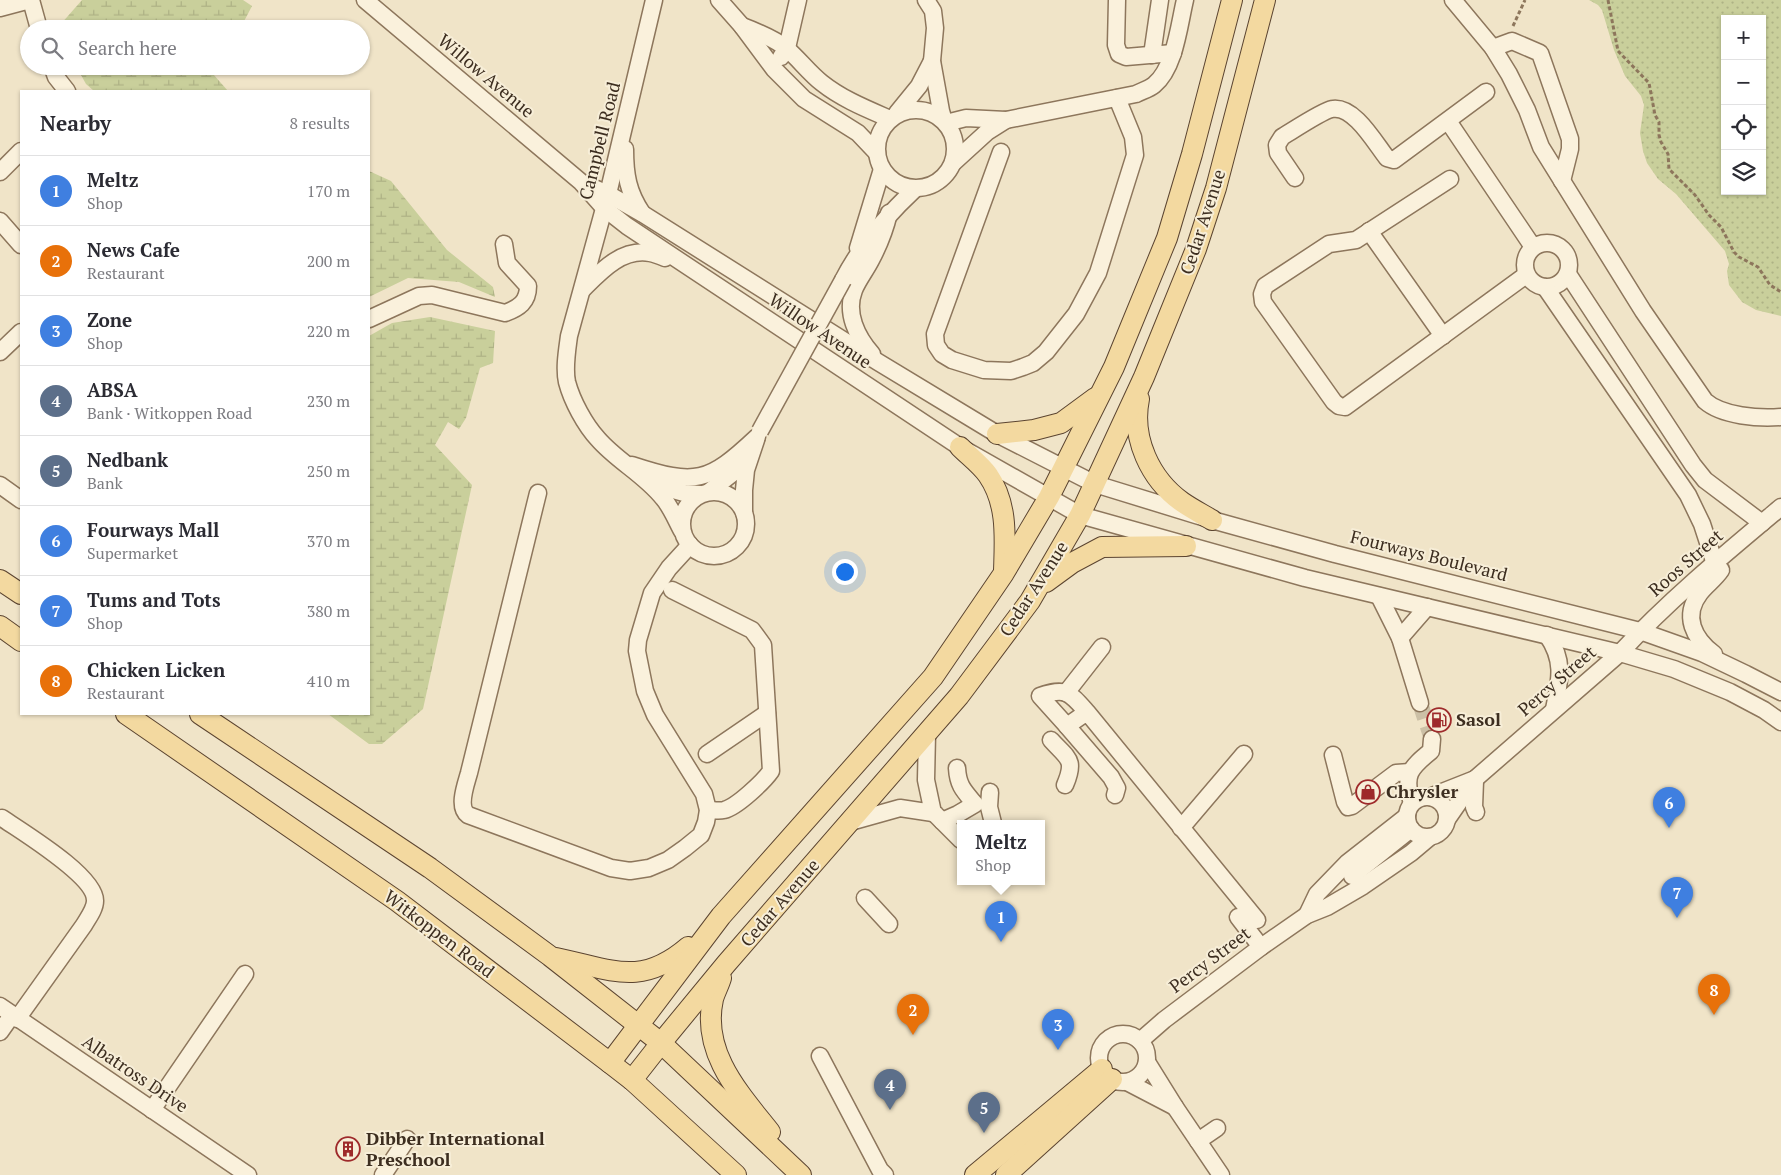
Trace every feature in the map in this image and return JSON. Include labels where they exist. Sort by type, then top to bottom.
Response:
[{"type":"main road","name":"Cedar Avenue","points":[[610,1063],[721,916],[932,676],[1004,572],[1049,497],[1114,367],[1167,238],[1192,154],[1232,0]]},
{"type":"main road","name":"Cedar Avenue","points":[[632,1080],[660,1043],[726,964],[959,696],[1030,601],[1080,515],[1095,484],[1144,377],[1196,249],[1213,196],[1265,0]]},
{"type":"main road","points":[[1144,377],[1138,405],[1137,422],[1138,437],[1144,452],[1153,470],[1166,486],[1181,501],[1212,520]]},
{"type":"main road","points":[[997,434],[1034,430],[1061,423],[1101,393]]},
{"type":"main road","points":[[960,447],[988,474],[998,495],[1004,514],[1004,572]]},
{"type":"main road","points":[[1030,601],[1050,578],[1072,563],[1102,547],[1186,546]]},
{"type":"main road","points":[[0,580],[20,593]]},
{"type":"main road","points":[[0,626],[20,640]]},
{"type":"main road","name":"Witkoppen Road","points":[[127,715],[397,902],[610,1063],[632,1080],[736,1175]]},
{"type":"main road","points":[[201,715],[430,868],[550,956],[660,1043],[802,1175]]},
{"type":"main road","points":[[550,956],[630,973],[652,970],[678,956],[721,916]]},
{"type":"main road","points":[[726,964],[713,999],[711,1020],[717,1057],[742,1097],[802,1175]]},
{"type":"main road","points":[[975,1175],[1114,1077]]},
{"type":"main road","points":[[1006,1175],[1114,1077]]},
{"type":"street","points":[[0,8],[31,0],[37,20]]},
{"type":"street","name":"Willow Avenue","points":[[365,0],[606,201],[627,226],[960,447],[1049,497]]},
{"type":"street","name":"Campbell Road","points":[[654,0],[606,201],[569,336],[566,359],[567,382],[574,400],[598,440],[650,484],[664,499],[686,538]]},
{"type":"street","points":[[719,0],[742,26],[774,69],[804,98],[858,133],[876,153],[882,169],[890,179],[902,186],[915,189],[927,187],[938,182],[947,174],[953,163],[956,149],[953,135],[941,111],[932,61],[935,28],[933,11],[926,0]]},
{"type":"street","points":[[774,69],[787,48],[798,0]]},
{"type":"street","points":[[1116,0],[1116,45],[1119,54],[1126,57],[1173,53]]},
{"type":"street","points":[[1152,56],[1160,0]]},
{"type":"street","points":[[945,122],[966,118],[1006,120],[1136,94],[1154,84],[1167,66],[1173,53],[1185,0]]},
{"type":"street","points":[[1453,0],[1493,48],[1509,74],[1527,110],[1541,147],[1643,311],[1705,402],[1727,413],[1772,418],[1781,417]]},
{"type":"street","points":[[742,26],[765,35],[787,48],[823,84],[848,100],[893,116],[909,109],[922,110],[934,113],[945,122]]},
{"type":"street","points":[[1493,48],[1509,41],[1536,50],[1543,57],[1570,139],[1570,148],[1562,181]]},
{"type":"street","points":[[876,153],[880,131],[919,86],[932,61]]},
{"type":"street","points":[[55,75],[66,90]]},
{"type":"street","points":[[1295,178],[1278,153],[1277,145],[1282,138],[1330,109],[1340,108],[1355,116],[1387,158],[1394,160],[1486,92]]},
{"type":"street","points":[[1001,152],[935,334],[936,345],[942,354],[952,360],[984,370],[1011,371],[1033,364],[1046,352],[1076,314],[1098,273],[1135,156],[1133,137],[1117,98]]},
{"type":"street","points":[[625,120],[625,170],[633,199],[643,214]]},
{"type":"street","points":[[953,163],[987,132],[1006,120]]},
{"type":"street","points":[[1448,121],[1533,247]]},
{"type":"street","points":[[0,172],[20,152]]},
{"type":"street","points":[[855,257],[882,169]]},
{"type":"street","points":[[1450,179],[1356,240],[1329,244],[1266,286],[1262,294],[1263,302],[1334,402],[1339,406],[1345,407],[1526,274]]},
{"type":"street","points":[[756,440],[746,470],[744,512],[746,522],[745,532],[741,541],[726,554],[716,556],[704,555],[686,538],[681,520],[684,510],[691,500],[705,493],[738,469],[756,440],[855,257],[890,213],[915,189]]},
{"type":"street","name":"Willow Avenue","points":[[606,201],[643,214],[878,362],[997,434],[1063,469]]},
{"type":"street","points":[[878,362],[865,347],[855,327],[851,314],[851,305],[853,292],[882,237],[890,213]]},
{"type":"street","points":[[0,221],[20,244]]},
{"type":"street","points":[[1369,231],[1443,336]]},
{"type":"street","points":[[1568,274],[1552,287],[1537,286],[1526,274],[1525,259],[1528,252],[1540,243],[1548,242],[1561,248],[1569,260],[1568,274],[1693,465],[1704,480],[1762,523]]},
{"type":"street","points":[[370,319],[419,296],[432,295],[505,313],[514,310],[522,305],[528,292],[528,286],[507,263],[504,244]]},
{"type":"street","name":"Campbell Road","points":[[582,290],[606,266],[624,256],[642,252],[652,253],[680,262]]},
{"type":"street","points":[[1545,287],[1688,495],[1702,524],[1715,564]]},
{"type":"street","points":[[0,352],[20,333]]},
{"type":"street","points":[[1616,389],[1634,376]]},
{"type":"street","points":[[625,462],[663,475],[688,478],[705,475],[719,469],[756,440]]},
{"type":"street","name":"Fourways Boulevard","points":[[1063,469],[1095,484],[1212,520],[1336,554],[1640,631],[1702,653],[1781,692]]},
{"type":"street","points":[[1688,495],[1704,480]]},
{"type":"street","name":"Campbell Road","points":[[650,484],[684,493],[722,492],[731,496],[744,512]]},
{"type":"street","points":[[0,485],[20,499]]},
{"type":"street","points":[[538,493],[462,806],[464,812],[490,824],[568,854],[611,868],[630,871],[650,868],[668,860],[701,835],[706,822],[708,810],[704,794],[655,715],[644,691],[637,652],[640,631],[652,593],[686,538]]},
{"type":"street","points":[[1049,497],[1080,515],[1186,546],[1305,578],[1620,653],[1674,669],[1730,692],[1764,710],[1781,722]]},
{"type":"street","name":"Roos Street","points":[[1620,653],[1640,631],[1781,507]]},
{"type":"street","points":[[1726,664],[1704,646],[1692,629],[1691,619],[1695,601],[1722,569],[1729,552]]},
{"type":"street","points":[[672,590],[752,630],[759,637],[762,645],[771,771],[766,778],[734,805],[724,810],[708,810]]},
{"type":"street","points":[[1379,596],[1400,638],[1420,703]]},
{"type":"street","points":[[1400,638],[1427,607]]},
{"type":"street","points":[[1547,635],[1556,648],[1559,663],[1560,678],[1554,709]]},
{"type":"street","points":[[1066,692],[1102,647]]},
{"type":"street","name":"Percy Street","points":[[1140,1041],[1164,1020],[1307,915],[1327,907],[1363,886],[1411,853],[1430,837],[1443,831],[1447,825],[1448,818],[1475,779],[1620,653]]},
{"type":"street","points":[[1115,795],[1117,788],[1110,777],[1040,696],[1056,690],[1066,692],[1076,699],[1257,920]]},
{"type":"street","points":[[1067,726],[1086,712]]},
{"type":"street","points":[[707,754],[767,713]]},
{"type":"street","points":[[927,734],[926,780],[938,817],[957,836]]},
{"type":"street","points":[[1430,837],[1417,834],[1410,816],[1407,781],[1414,765],[1431,751],[1432,738]]},
{"type":"street","points":[[1051,740],[1071,765],[1065,785]]},
{"type":"street","points":[[1181,828],[1244,754]]},
{"type":"street","points":[[1333,755],[1345,802],[1348,806],[1352,806],[1396,773],[1410,772]]},
{"type":"street","points":[[850,822],[900,808],[938,817],[958,814],[975,804],[960,787],[957,768]]},
{"type":"street","points":[[1475,779],[1474,807],[1476,812]]},
{"type":"street","name":"Percy Street","points":[[1307,915],[1318,894],[1347,863],[1386,831],[1410,816],[1425,796],[1432,796],[1475,779]]},
{"type":"street","points":[[990,792],[989,807],[992,820]]},
{"type":"street","points":[[1432,796],[1444,804],[1448,818]]},
{"type":"street","points":[[1352,876],[1410,816]]},
{"type":"street","points":[[0,1032],[10,1013],[84,925],[96,902],[92,887],[80,875],[2,818]]},
{"type":"street","points":[[865,898],[889,924]]},
{"type":"street","points":[[1238,916],[1261,947]]},
{"type":"street","points":[[152,1110],[245,974]]},
{"type":"street","name":"Albatross Drive","points":[[10,1013],[245,1174]]},
{"type":"street","points":[[1175,1107],[1114,1077],[1100,1054],[1102,1047],[1112,1036],[1127,1034],[1134,1036],[1145,1047],[1147,1062],[1221,1175]]},
{"type":"street","points":[[820,1056],[880,1170],[885,1175]]},
{"type":"street","points":[[1114,1077],[1140,1075],[1147,1062]]},
{"type":"street","points":[[1198,1141],[1217,1128]]},
{"type":"street","points":[[383,1175],[407,1139]]},
{"type":"path","points":[[1509,41],[1514,22],[1525,0]]},
{"type":"path","points":[[1608,0],[1618,51],[1649,83],[1655,115],[1659,122],[1659,135],[1668,154],[1669,169],[1695,195],[1709,215],[1721,227],[1734,252],[1739,257],[1758,267],[1770,285],[1781,292]]},
{"type":"green space","points":[[82,0],[243,0],[252,6],[245,20],[64,20]]},
{"type":"green space","points":[[1589,0],[1781,0],[1781,316],[1756,310],[1742,302],[1729,285],[1727,271],[1729,264],[1725,251],[1676,194],[1658,179],[1647,163],[1640,133],[1644,105],[1641,96],[1625,76],[1614,50],[1602,10],[1598,5]]},
{"type":"green space","points":[[81,75],[214,75],[227,90],[93,90],[86,84]]},
{"type":"green space","points":[[370,171],[391,181],[447,250],[493,287],[495,297],[459,282],[408,278],[370,297]]},
{"type":"green space","points":[[430,317],[495,331],[493,363],[480,368],[466,418],[459,429],[448,422],[435,445],[472,485],[423,709],[382,744],[369,744],[329,715],[370,715],[370,335],[392,323]]},
{"type":"tunnel","points":[[1420,703],[1432,739]]},
{"type":"place","name":"Sasol","points":[[1439,720]]},
{"type":"place","name":"Chrysler","points":[[1368,792]]},
{"type":"place","name":"Fourways Mall","points":[[1669,828]]},
{"type":"place","name":"Tums and Tots","points":[[1677,918]]},
{"type":"place","name":"Meltz","points":[[1001,942]]},
{"type":"place","name":"Chicken Licken","points":[[1714,1015]]},
{"type":"place","name":"News Cafe","points":[[913,1035]]},
{"type":"place","name":"Zone","points":[[1058,1050]]},
{"type":"place","name":"ABSA","points":[[890,1110]]},
{"type":"place","name":"Nedbank","points":[[984,1133]]},
{"type":"place","name":"Dibber International Preschool","points":[[348,1149]]}]
